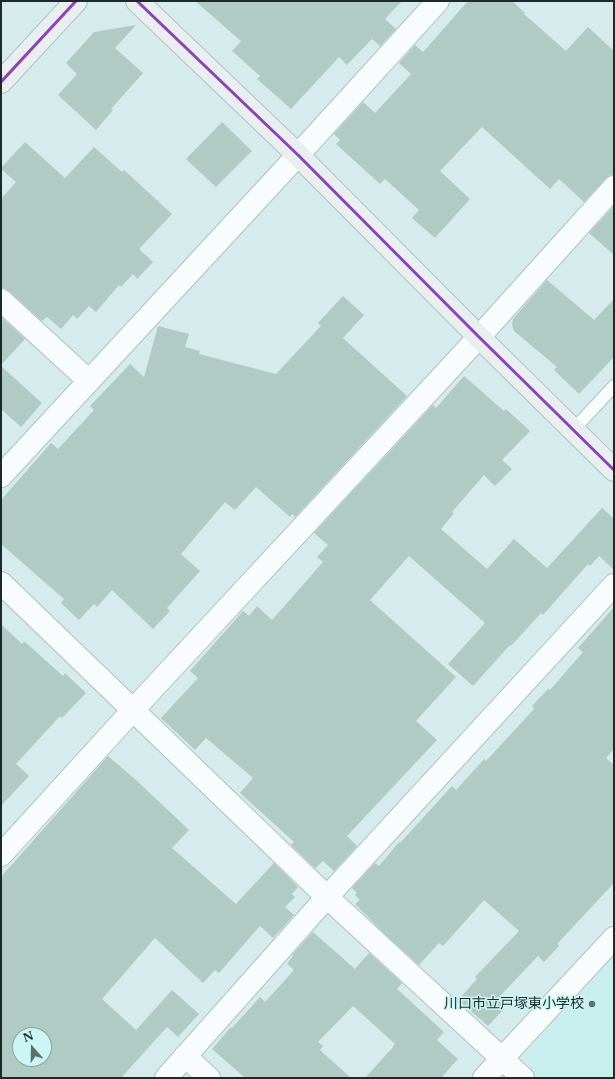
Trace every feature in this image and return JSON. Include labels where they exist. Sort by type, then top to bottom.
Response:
[{"type":"street","points":[[1,82],[76,1]]},
{"type":"street","points":[[137,1],[298,155],[614,470]]},
{"type":"street","points":[[1,476],[298,155],[431,3]]},
{"type":"street","points":[[1,855],[133,710],[479,337],[614,187]]},
{"type":"street","points":[[1,300],[89,381]]},
{"type":"street","points":[[1,584],[326,897],[523,1078]]},
{"type":"street","points":[[166,1078],[326,897],[614,585]]},
{"type":"street","points":[[484,1078],[614,938]]},
{"type":"street","points":[[186,1056],[209,1078]]},
{"type":"lane","points":[[574,430],[614,386]]},
{"type":"shaded area","name":"川口市立戸塚東小学校","points":[[614,957],[614,1078],[538,1078],[529,1070],[528,1050]]},
{"type":"building","points":[[195,1],[402,1],[385,19],[396,29],[380,46],[372,39],[347,65],[339,57],[291,109],[257,79],[260,76],[232,51],[241,41]]},
{"type":"building","points":[[468,1],[512,1],[525,13],[524,14],[566,51],[588,27],[614,51],[614,175],[610,175],[605,179],[584,202],[559,179],[550,189],[482,127],[440,171],[470,199],[435,238],[412,218],[419,210],[385,179],[380,184],[336,144],[340,140],[334,134],[363,102],[375,113],[411,74],[399,63],[415,45],[423,52]]},
{"type":"building","points":[[136,25],[115,48],[143,73],[111,109],[113,110],[96,130],[58,95],[77,74],[66,63],[94,32]]},
{"type":"building","points":[[222,122],[252,151],[216,187],[186,159]]},
{"type":"building","points":[[25,142],[65,178],[94,147],[122,172],[124,170],[172,214],[139,249],[153,262],[137,279],[133,274],[121,287],[119,285],[96,312],[89,306],[77,319],[73,315],[61,329],[47,317],[42,321],[9,291],[1,288],[1,199],[16,182],[1,168]]},
{"type":"building","points":[[614,206],[614,255],[589,233]]},
{"type":"building","points":[[547,280],[594,320],[614,299],[614,357],[579,394],[554,370],[557,367],[514,331],[512,325],[513,319]]},
{"type":"building","points":[[343,296],[364,315],[343,338],[407,396],[295,517],[292,514],[290,517],[256,487],[235,510],[225,502],[181,554],[200,571],[167,608],[170,611],[153,629],[112,590],[97,607],[94,604],[79,620],[61,603],[64,599],[1,544],[1,500],[51,443],[58,449],[94,410],[90,406],[130,364],[144,377],[158,326],[189,334],[185,347],[200,351],[199,354],[276,374],[321,326],[318,323]]},
{"type":"building","points":[[1,317],[25,339],[1,365]]},
{"type":"building","points":[[1,366],[42,403],[21,427],[1,409]]},
{"type":"building","points":[[464,376],[504,411],[506,409],[530,431],[502,460],[512,469],[495,486],[484,475],[452,512],[454,513],[441,529],[487,569],[514,539],[547,568],[602,508],[614,519],[614,570],[599,556],[590,566],[588,564],[543,615],[541,613],[473,686],[448,664],[485,623],[409,556],[370,600],[456,677],[416,721],[437,740],[347,836],[357,846],[334,871],[323,861],[315,868],[291,845],[294,842],[240,793],[253,778],[206,738],[195,750],[161,718],[198,678],[190,671],[243,611],[249,616],[257,606],[272,620],[323,562],[317,557],[328,545],[314,533],[433,405],[436,408]]},
{"type":"building","points":[[614,607],[614,749],[606,758],[614,765],[614,883],[557,944],[559,946],[544,962],[538,956],[500,996],[505,1001],[501,1006],[504,1009],[488,1026],[458,1000],[477,979],[475,977],[519,931],[484,900],[443,946],[439,943],[419,965],[355,904],[360,900],[355,895],[357,893],[352,888],[375,863],[379,866],[399,842],[400,843],[452,786],[456,790],[484,759],[486,761],[534,709],[532,706],[549,688],[550,690],[583,652],[578,648]]},
{"type":"building","points":[[1,624],[22,644],[24,641],[63,676],[65,673],[86,693],[62,718],[60,716],[16,764],[29,776],[1,806]]},
{"type":"building","points":[[108,756],[189,830],[172,848],[236,904],[274,863],[298,887],[292,894],[295,897],[285,907],[294,915],[273,938],[260,926],[219,973],[215,970],[203,983],[155,938],[102,999],[136,1030],[172,990],[199,1014],[178,1037],[167,1027],[121,1078],[1,1078],[1,877]]},
{"type":"building","points":[[313,932],[355,969],[369,953],[402,983],[397,989],[444,1032],[437,1040],[458,1059],[441,1078],[365,1078],[395,1044],[353,1006],[318,1042],[323,1046],[320,1050],[351,1078],[245,1078],[212,1049],[260,997],[265,1002],[294,970],[287,964],[293,956],[292,955]]},
{"type":"transit line","points":[[1,82],[76,1]]},
{"type":"transit line","points":[[137,1],[298,155],[614,470]]},
{"type":"place","name":"川口市立戸塚東小学校","points":[[592,1004]]}]
